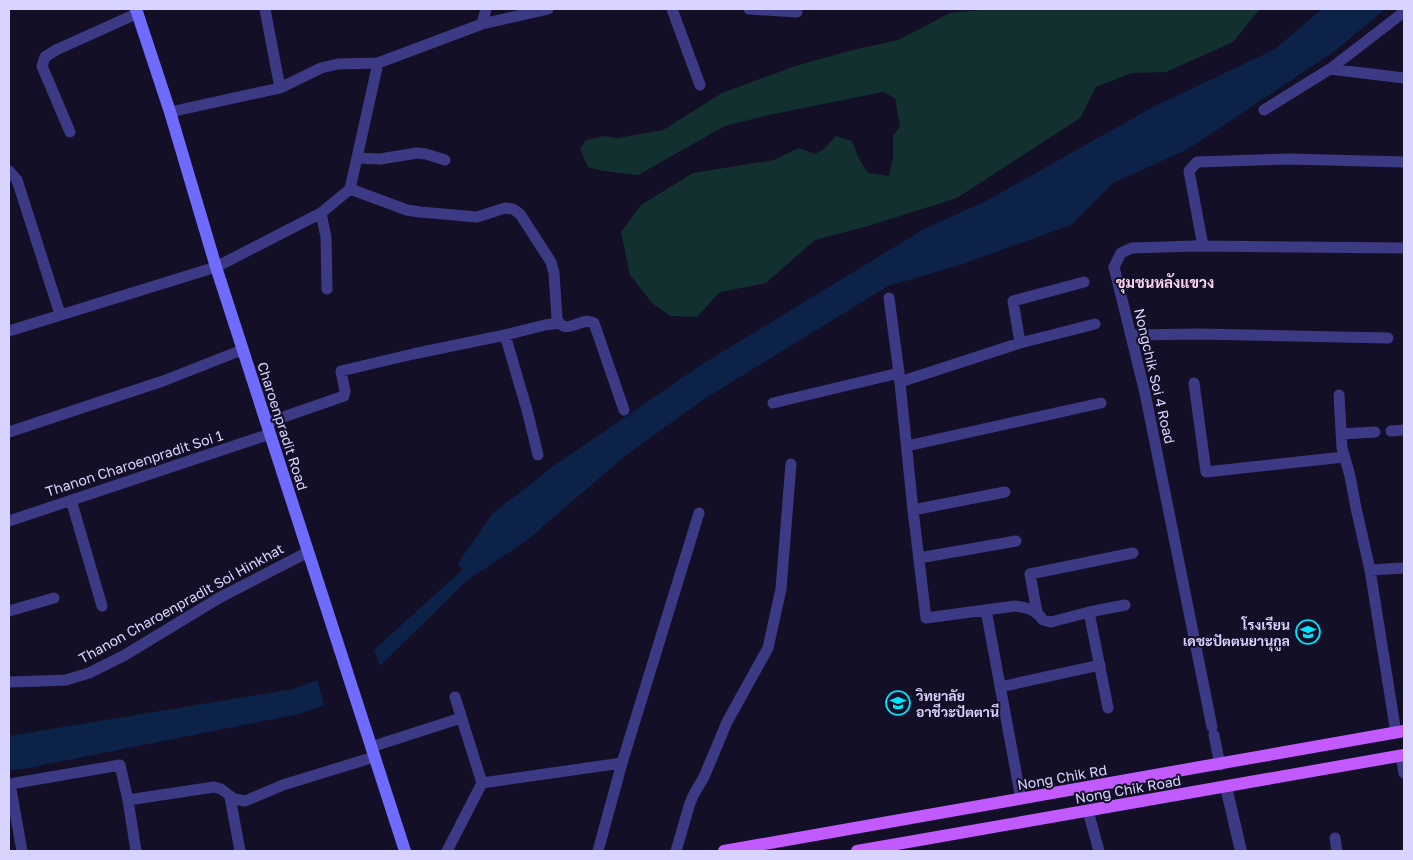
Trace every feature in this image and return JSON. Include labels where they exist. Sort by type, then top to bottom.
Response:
[{"type":"main road","name":"Charoenpradit Road","points":[[137,11],[170,112],[242,350],[405,851]]},
{"type":"main road","name":"Nong Chik Rd","points":[[724,851],[1400,732]]},
{"type":"main road","name":"Nong Chik Road","points":[[857,851],[1403,755]]},
{"type":"main road","points":[[1220,764],[1226,787]]},
{"type":"main road","points":[[940,814],[941,837]]},
{"type":"street","points":[[266,9],[280,88]]},
{"type":"street","points":[[482,24],[486,9]]},
{"type":"street","points":[[170,112],[280,88],[321,68],[338,64],[378,63],[482,24],[548,9]]},
{"type":"street","points":[[672,9],[700,85]]},
{"type":"street","points":[[749,9],[797,12]]},
{"type":"street","points":[[70,132],[42,66],[45,57],[137,11]]},
{"type":"street","points":[[1264,110],[1330,69],[1404,12]]},
{"type":"street","points":[[9,331],[216,267],[321,213],[350,188],[378,63]]},
{"type":"street","points":[[1330,69],[1404,78]]},
{"type":"street","points":[[357,158],[380,159],[417,153],[445,160]]},
{"type":"street","points":[[1203,246],[1189,171],[1197,162],[1289,159],[1404,162]]},
{"type":"street","points":[[9,171],[17,180],[60,314]]},
{"type":"street","points":[[350,188],[407,210],[420,212],[477,217],[505,208],[513,209],[520,214],[551,262],[554,273],[557,319],[559,324]]},
{"type":"street","points":[[321,213],[326,237],[327,289]]},
{"type":"street","name":"Nongchik Soi 4 Road","points":[[1220,764],[1145,393],[1114,267],[1122,253],[1132,248],[1203,246],[1404,248]]},
{"type":"street","points":[[1020,343],[1013,301],[1084,282]]},
{"type":"street","points":[[889,298],[900,377],[926,618],[1015,606],[1037,612]]},
{"type":"street","points":[[538,455],[505,335],[545,325],[559,324],[567,327],[590,320],[594,323],[624,410]]},
{"type":"street","points":[[773,402],[900,377],[1095,324]]},
{"type":"street","points":[[1131,335],[1200,334],[1388,338]]},
{"type":"street","name":"Thanon Charoenpradit Soi 1","points":[[9,521],[268,429],[344,396],[346,390],[341,371],[505,335]]},
{"type":"street","points":[[9,432],[163,381],[242,350]]},
{"type":"street","points":[[1194,383],[1206,472],[1344,457]]},
{"type":"street","points":[[1339,395],[1344,457],[1350,476],[1370,570],[1400,732]]},
{"type":"street","points":[[907,446],[1101,403]]},
{"type":"street","points":[[1391,431],[1404,430]]},
{"type":"street","points":[[1341,434],[1376,432]]},
{"type":"street","points":[[676,851],[694,794],[704,777],[727,722],[768,648],[781,589],[791,464]]},
{"type":"street","points":[[913,510],[1004,492]]},
{"type":"street","points":[[70,500],[102,606]]},
{"type":"street","points":[[598,851],[622,763],[699,513]]},
{"type":"street","points":[[919,558],[1016,541]]},
{"type":"street","name":"Thanon Charoenpradit Soi Hinkhat","points":[[9,682],[66,680],[89,673],[125,655],[219,598],[308,552]]},
{"type":"street","points":[[1125,605],[1051,622],[1043,620],[1037,612],[1030,574],[1133,553]]},
{"type":"street","points":[[1370,570],[1404,568]]},
{"type":"street","points":[[9,612],[54,598]]},
{"type":"street","points":[[986,610],[1021,799]]},
{"type":"street","points":[[1090,612],[1108,708]]},
{"type":"street","points":[[1000,687],[1100,665]]},
{"type":"street","points":[[448,851],[482,783],[455,697]]},
{"type":"street","points":[[128,800],[214,787],[221,789],[230,797],[245,800],[461,718]]},
{"type":"street","points":[[1403,755],[1404,773]]},
{"type":"street","points":[[482,783],[622,763]]},
{"type":"street","points":[[22,851],[10,784],[120,765],[136,851]]},
{"type":"street","points":[[1226,787],[1241,851]]},
{"type":"street","points":[[230,797],[240,851]]},
{"type":"street","points":[[1088,811],[1099,851]]},
{"type":"street","points":[[1335,838],[1337,851]]},
{"type":"green space","points":[[989,9],[1260,9],[1233,42],[1166,72],[1132,73],[1096,87],[1080,118],[957,198],[868,226],[815,240],[766,283],[720,292],[697,317],[670,316],[652,303],[630,275],[621,232],[641,205],[693,173],[774,160],[799,148],[815,154],[823,150],[836,136],[852,141],[858,157],[868,173],[889,176],[893,158],[893,136],[900,126],[895,98],[883,92],[725,126],[638,175],[603,171],[588,167],[580,149],[586,140],[604,136],[618,138],[663,130],[722,93],[798,65],[898,40],[950,13]]},
{"type":"water","points":[[1322,9],[1385,9],[1335,51],[1188,149],[1113,183],[1071,225],[960,265],[888,286],[704,399],[624,457],[526,541],[466,581],[380,666],[374,650],[462,570],[458,563],[493,513],[555,465],[704,363],[924,229],[984,202],[1153,107],[1275,49]]},
{"type":"water","points":[[317,680],[324,705],[299,714],[23,769],[9,770],[9,736],[293,689]]},
{"type":"place","name":"โรงเรียน เดชะปัตตนยานุกูล","points":[[1308,632]]},
{"type":"place","name":"วิทยาลัย อาชีวะปัตตานี","points":[[898,703]]},
{"type":"district","name":"ชุมชนหลังแขวง","points":[[1165,282]]}]
